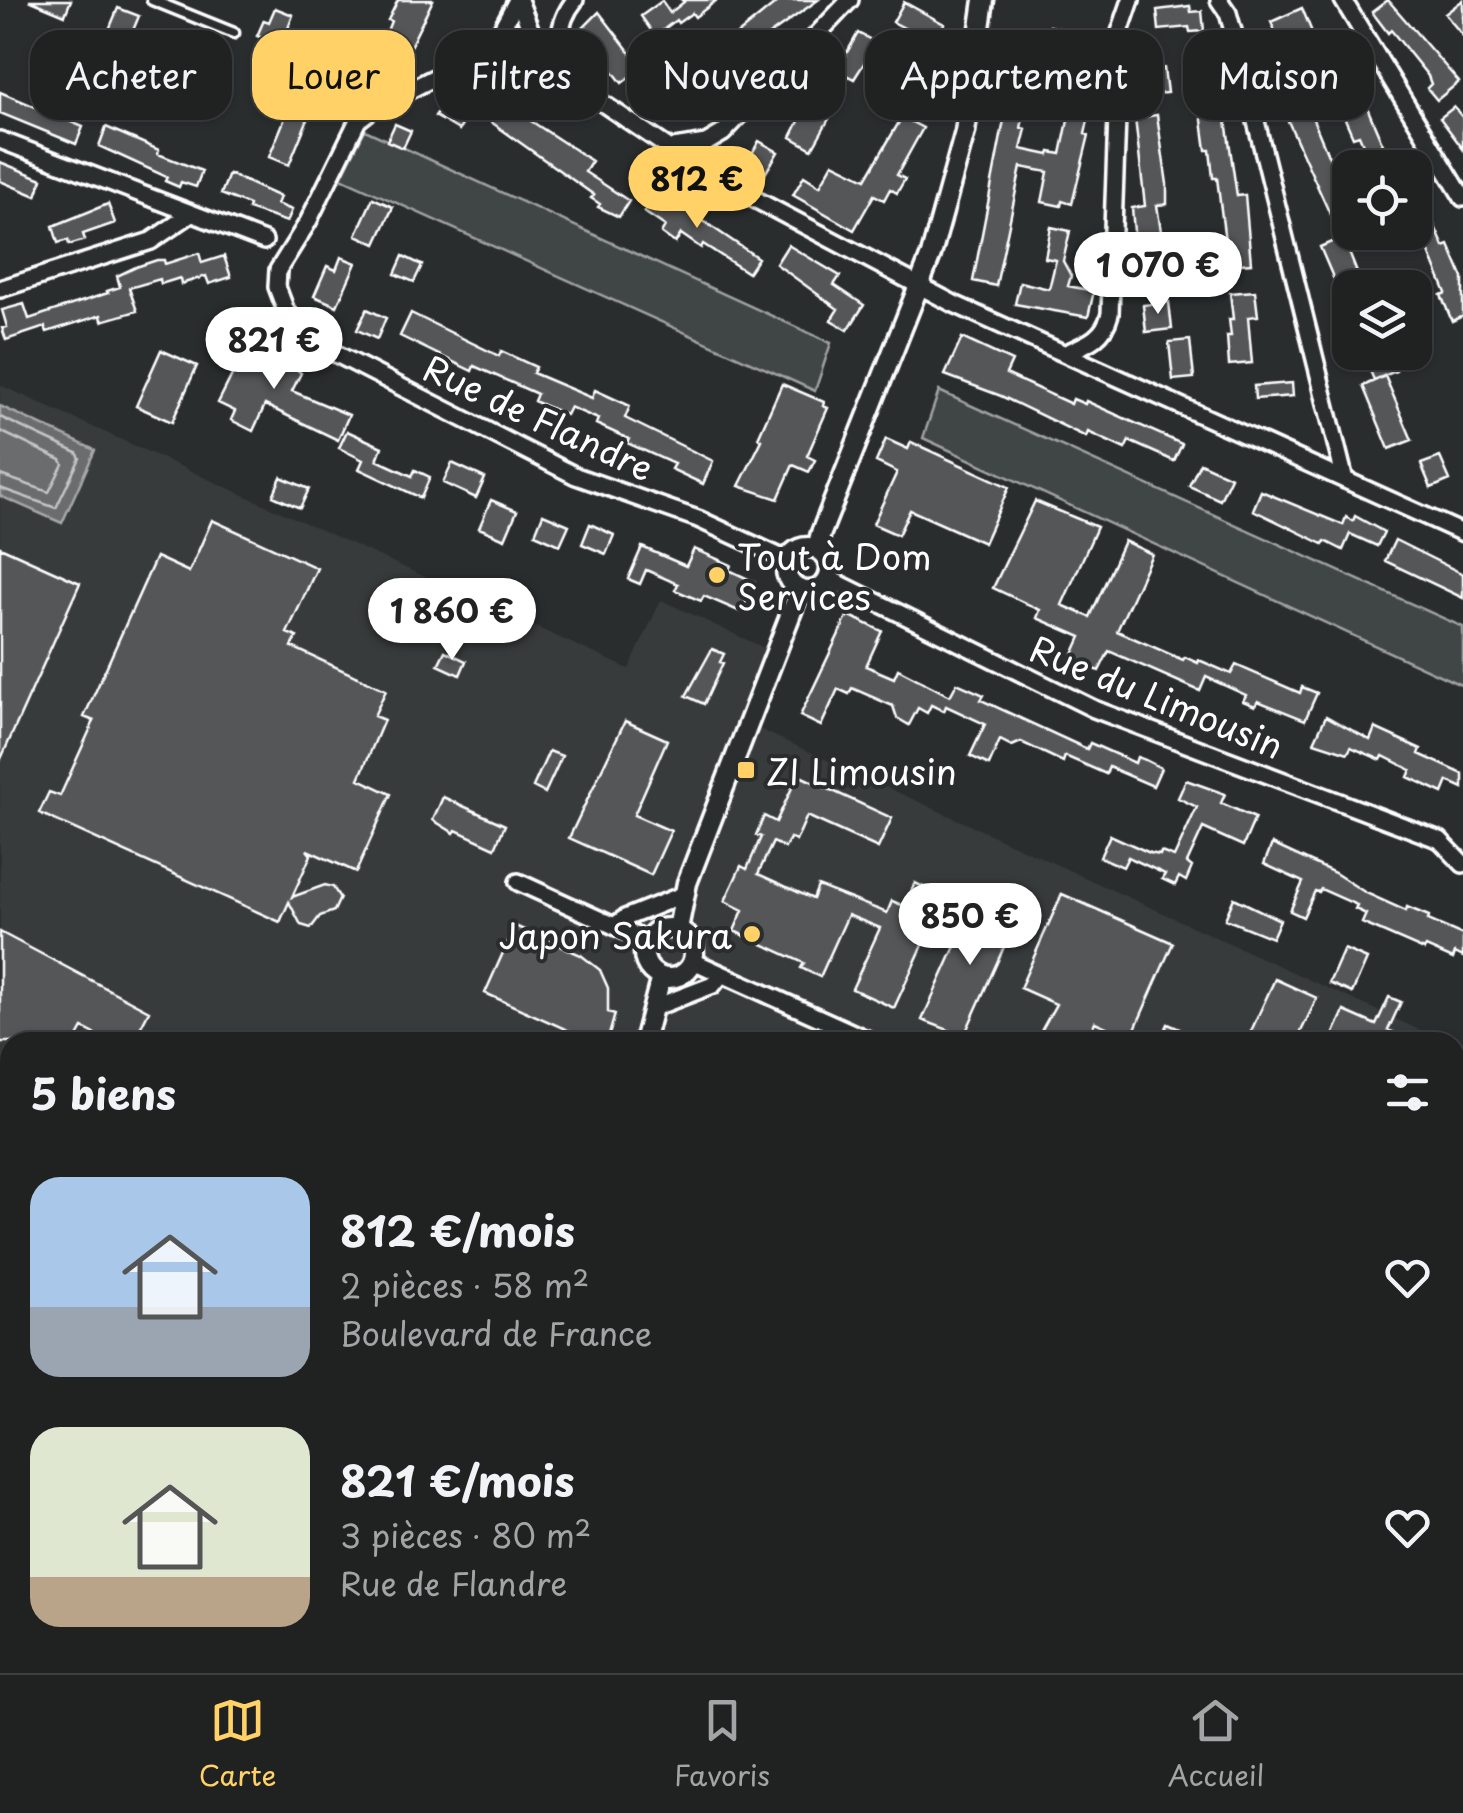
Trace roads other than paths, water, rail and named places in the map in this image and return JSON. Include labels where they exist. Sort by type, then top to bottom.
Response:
[{"type":"street","points":[[501,30],[518,0]]},
{"type":"street","points":[[518,0],[528,30]]},
{"type":"street","points":[[559,30],[562,19],[576,0]]},
{"type":"street","points":[[667,149],[706,143],[723,133],[850,0]]},
{"type":"street","points":[[817,548],[931,255],[960,156],[984,0]]},
{"type":"street","points":[[1066,353],[1092,342],[1108,324],[1110,314],[1120,32],[1132,0]]},
{"type":"street","points":[[1219,0],[1234,32],[1345,480]]},
{"type":"street","points":[[1343,0],[1463,198]]},
{"type":"street","name":"Rue de Flandre","points":[[435,77],[358,120],[278,270],[277,287],[292,323],[309,340],[576,476],[698,519],[787,560]]},
{"type":"street","points":[[607,108],[667,149],[918,286],[1463,534]]},
{"type":"street","points":[[0,140],[264,241]]},
{"type":"street","points":[[0,288],[151,240],[191,214]]},
{"type":"street","points":[[803,547],[817,548],[829,561],[828,578],[814,590],[800,590],[789,581],[787,560],[803,547]]},
{"type":"street","name":"Rue du Limousin","points":[[828,578],[1094,709],[1440,840],[1463,864]]},
{"type":"street","points":[[678,929],[684,894],[716,804],[800,590]]},
{"type":"street","points":[[518,882],[647,940]]},
{"type":"street","points":[[614,926],[684,894]]},
{"type":"street","points":[[660,929],[678,929],[692,942],[693,962],[680,976],[660,977],[646,962],[647,940],[660,929]]},
{"type":"street","points":[[693,962],[850,1032]]},
{"type":"street","points":[[653,1008],[712,985],[721,975]]},
{"type":"street","points":[[647,1032],[660,977]]},
{"type":"lane","points":[[152,0],[234,33]]},
{"type":"water","points":[[0,406],[95,450],[62,523],[0,496]]},
{"type":"place","name":"Tout à Dom Services","points":[[717,575]]},
{"type":"place","name":"ZI Limousin","points":[[746,770]]},
{"type":"place","name":"Japon Sakura","points":[[752,934]]}]
